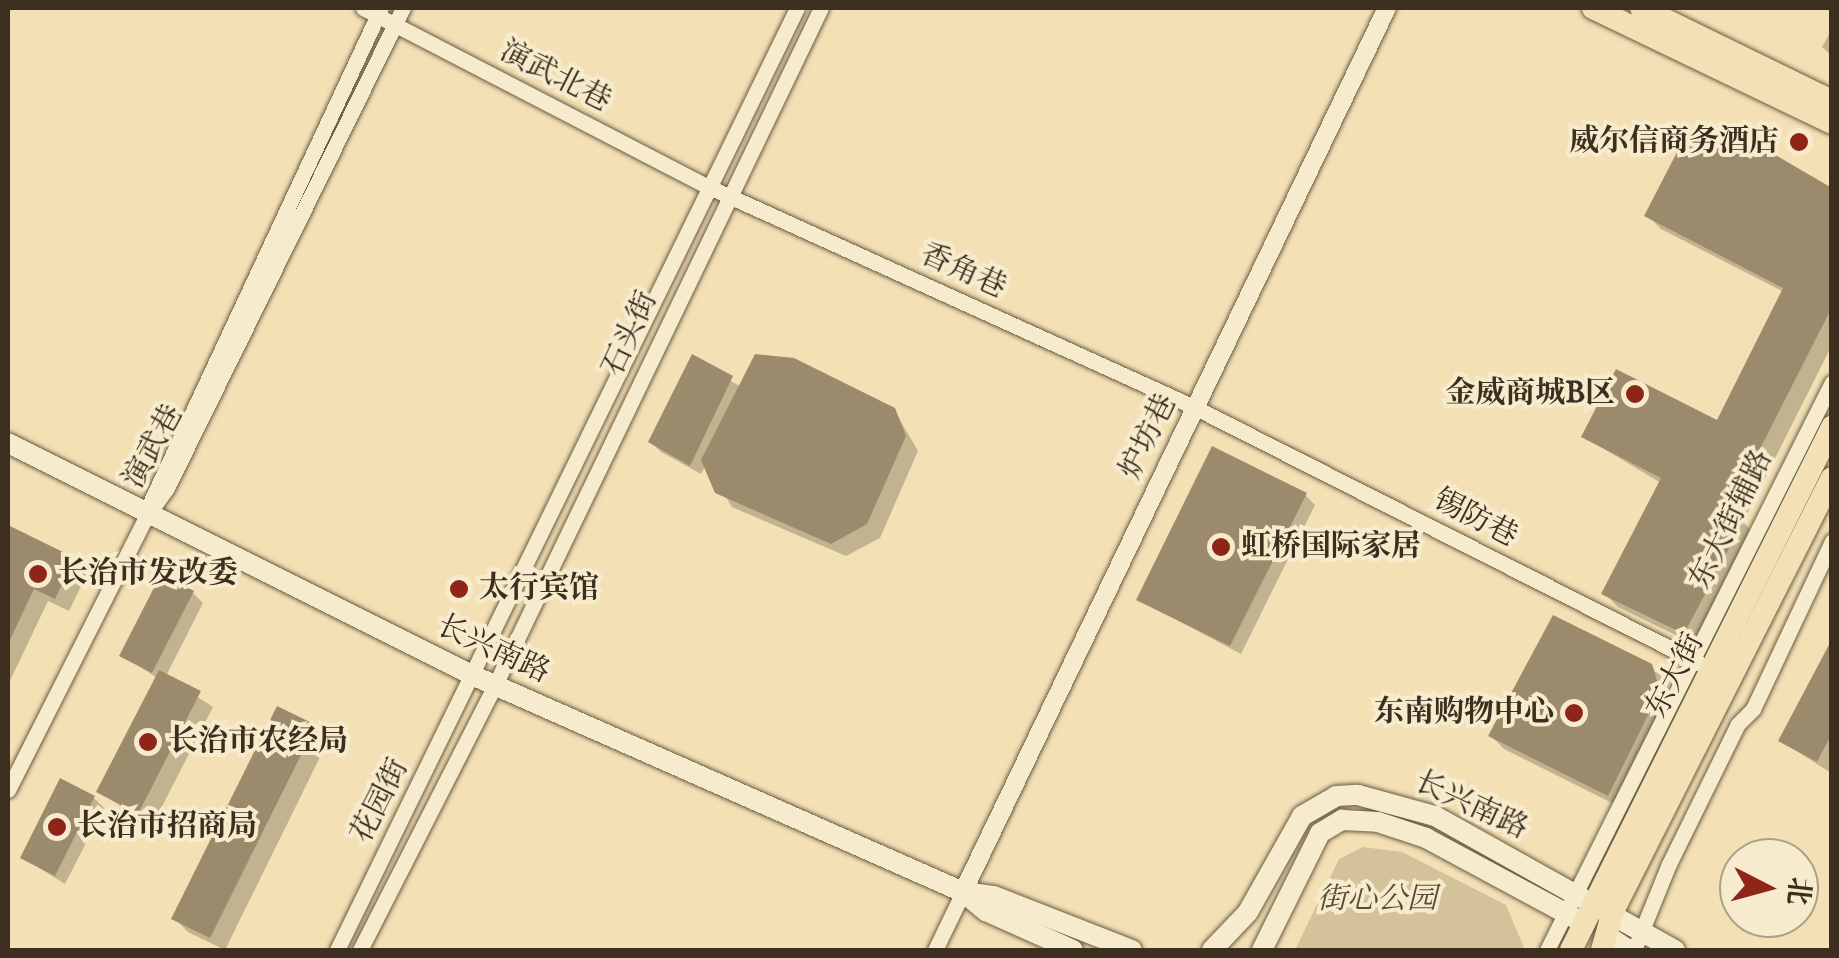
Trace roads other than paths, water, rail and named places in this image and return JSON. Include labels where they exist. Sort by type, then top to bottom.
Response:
[{"type":"main road","points":[[1593,8],[1832,123]]},
{"type":"main road","points":[[1641,8],[1832,101]]},
{"type":"main road","name":"东大街","points":[[1571,950],[1575,918],[1595,902],[1832,427]]},
{"type":"main road","name":"长兴南路","points":[[8,443],[146,517],[474,676],[962,892],[986,911],[1072,950]]},
{"type":"main road","name":"东大街","points":[[1712,670],[1832,478]]},
{"type":"main road","name":"长兴南路","points":[[1212,950],[1248,912],[1302,816],[1336,796],[1407,804],[1595,902],[1675,950]]},
{"type":"main road","name":"长兴南路","points":[[1262,950],[1320,833],[1342,820],[1378,822],[1426,838],[1575,918]]},
{"type":"main road","name":"长兴南路","points":[[962,892],[994,896],[1132,950]]},
{"type":"main road","name":"东大街","points":[[1595,902],[1606,944]]},
{"type":"main road","points":[[1606,944],[1632,950]]},
{"type":"street","name":"演武巷","points":[[146,517],[167,488],[403,8]]},
{"type":"street","name":"石头街","points":[[474,676],[797,8]]},
{"type":"street","name":"石头街","points":[[495,685],[821,8]]},
{"type":"street","name":"炉坊巷","points":[[962,892],[1388,8]]},
{"type":"street","name":"演武巷","points":[[146,517],[158,477],[374,10]]},
{"type":"street","name":"演武北巷","points":[[374,10],[709,187]]},
{"type":"street","name":"香角巷","points":[[709,187],[1194,407]]},
{"type":"street","name":"东大街辅路","points":[[1595,902],[1712,670],[1832,382]]},
{"type":"street","name":"锡防巷","points":[[1194,407],[1712,670]]},
{"type":"street","points":[[8,790],[146,517]]},
{"type":"street","points":[[1632,950],[1832,542]]},
{"type":"street","name":"花园街","points":[[336,950],[474,676]]},
{"type":"street","name":"花园街","points":[[360,950],[495,685]]},
{"type":"street","points":[[935,950],[962,892]]},
{"type":"street","points":[[1547,950],[1575,918],[1606,944]]},
{"type":"place","name":"威尔信商务酒店","points":[[1799,142]]},
{"type":"place","name":"金威商城B区","points":[[1635,394]]},
{"type":"place","name":"虹桥国际家居","points":[[1221,547]]},
{"type":"place","name":"长治市发改委","points":[[38,574]]},
{"type":"place","name":"太行宾馆","points":[[459,589]]},
{"type":"place","name":"东南购物中心","points":[[1574,713]]},
{"type":"place","name":"长治市农经局","points":[[148,742]]},
{"type":"place","name":"长治市招商局","points":[[57,827]]},
{"type":"park label","name":"街心公园","points":[[1377,900]]}]
